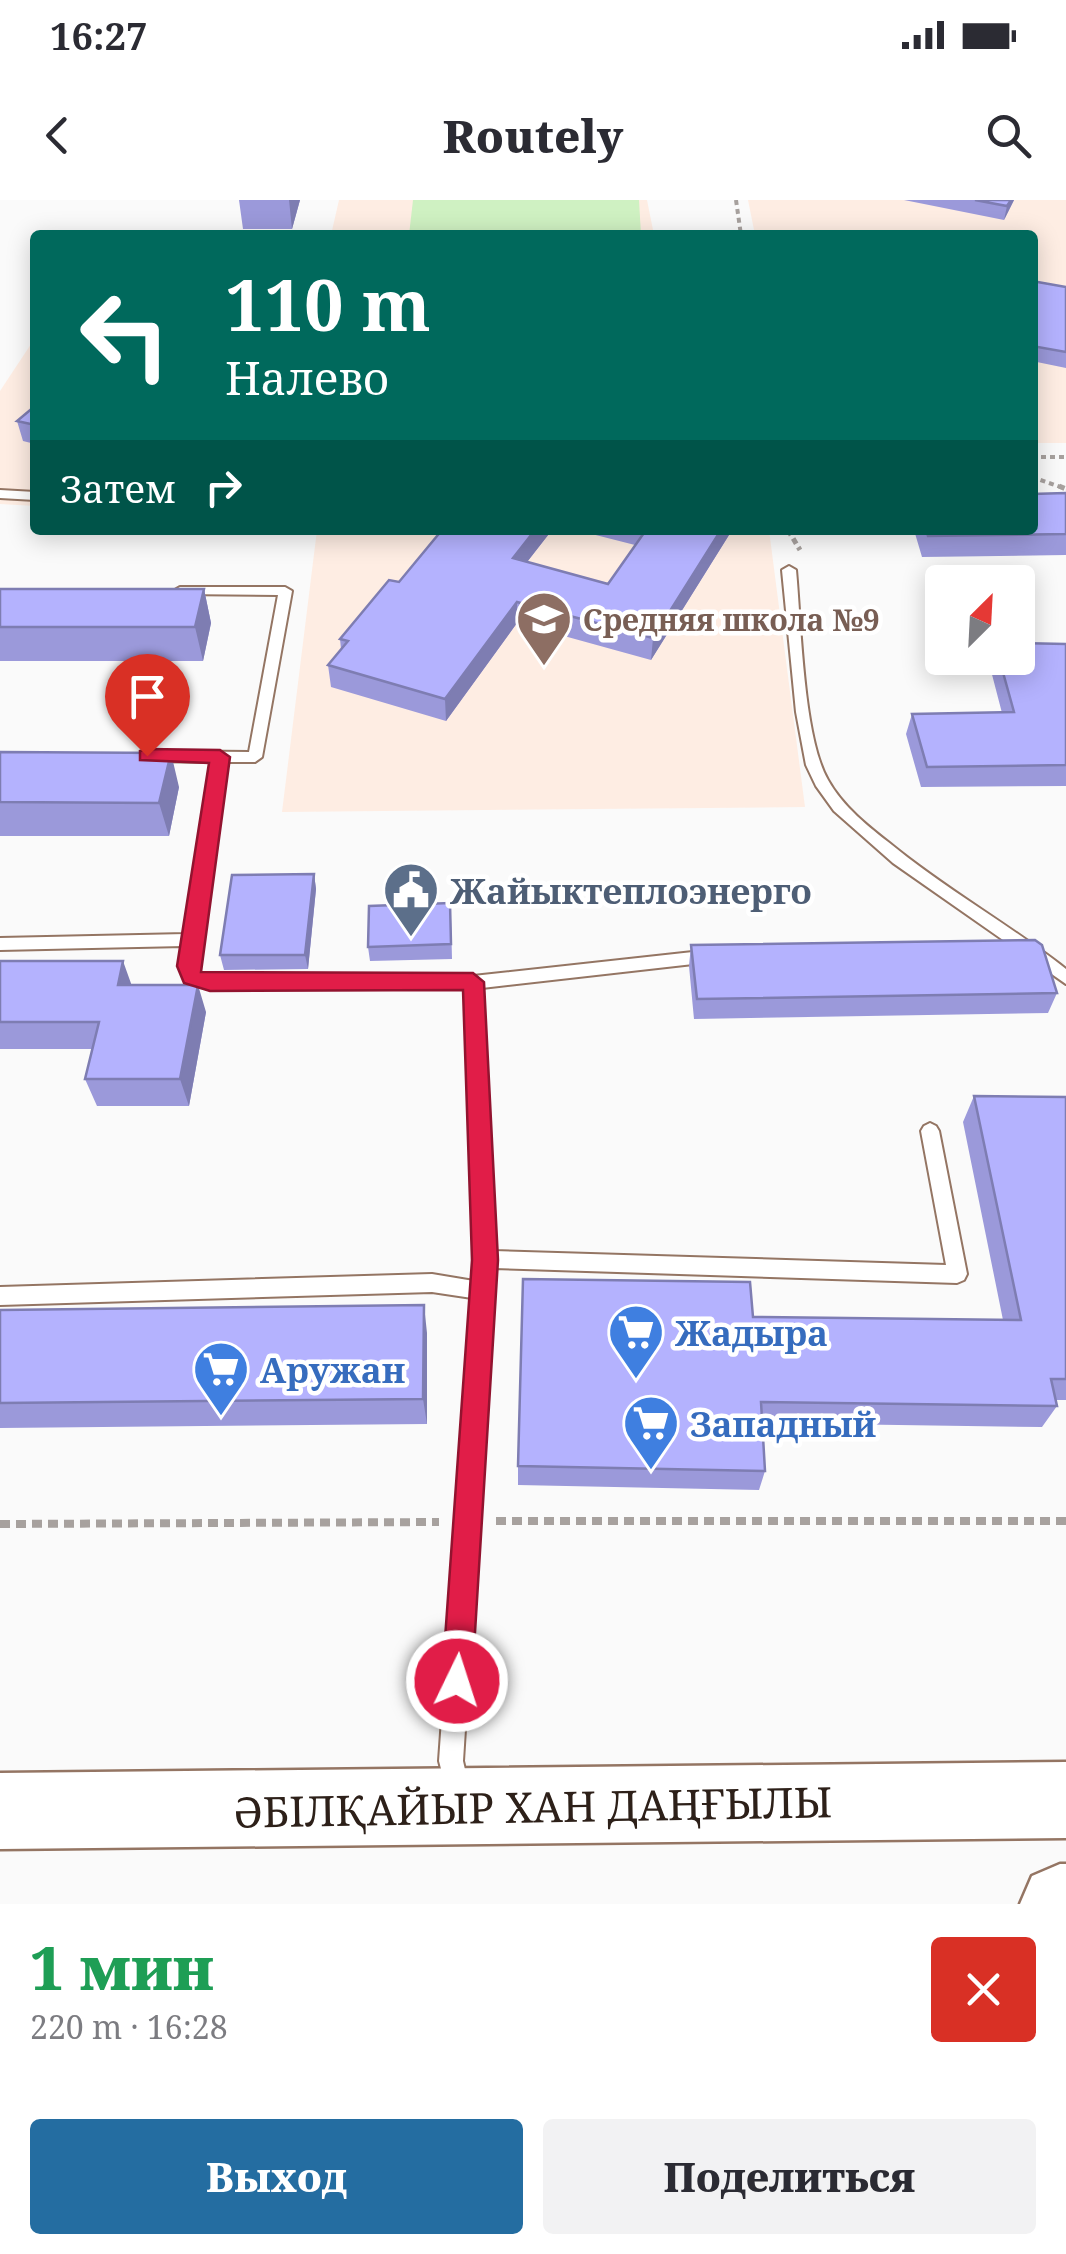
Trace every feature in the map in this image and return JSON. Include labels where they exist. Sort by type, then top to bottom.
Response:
[{"type":"main road","name":"ӘБІЛҚАЙЫР ХАН ДАҢҒЫЛЫ","points":[[0,1810],[1066,1800]]},
{"type":"lane","points":[[0,494],[30,496]]},
{"type":"lane","points":[[789,570],[810,745],[821,782],[866,833],[1035,951],[1066,978]]},
{"type":"lane","points":[[128,756],[255,757],[285,591],[165,591]]},
{"type":"lane","points":[[220,757],[188,966],[192,978],[210,983],[473,982],[638,961],[724,956]]},
{"type":"lane","points":[[0,944],[194,940]]},
{"type":"lane","points":[[1000,951],[1035,951]]},
{"type":"lane","points":[[461,1806],[451,1761],[485,1260],[473,982]]},
{"type":"lane","points":[[485,1260],[957,1274],[930,1131]]},
{"type":"lane","points":[[0,1296],[432,1283],[483,1290]]},
{"type":"path","points":[[736,200],[740,230]]},
{"type":"path","points":[[1038,456],[1066,457]]},
{"type":"path","points":[[1038,479],[1066,489]]},
{"type":"path","points":[[0,1524],[1066,1521]]},
{"type":"shaded area","points":[[339,200],[647,200],[653,230],[332,230]]},
{"type":"shaded area","points":[[748,200],[1066,200],[1066,443],[1038,443],[1038,230],[754,230]]},
{"type":"shaded area","points":[[30,346],[30,506],[0,504],[0,391]]},
{"type":"shaded area","name":"Средняя школа №9","points":[[316,535],[770,535],[805,807],[282,812]]},
{"type":"green space","points":[[413,200],[639,200],[641,230],[410,230]]},
{"type":"building","points":[[975,200],[1011,200],[1007,206]]},
{"type":"building","points":[[1038,282],[1066,287],[1066,352],[1038,347]]},
{"type":"building","points":[[30,410],[30,424],[17,421]]},
{"type":"building","points":[[1066,493],[1066,534],[1038,534],[1038,494]]},
{"type":"building","points":[[438,535],[531,535],[513,558],[608,584],[642,535],[718,535],[653,638],[517,602],[445,699],[328,665],[348,641],[340,639],[389,580],[399,582]]},
{"type":"building","points":[[0,589],[204,589],[195,627],[0,627]]},
{"type":"building","points":[[1035,643],[1066,644],[1066,765],[927,767],[912,714],[1014,712],[1004,675],[1035,675]]},
{"type":"building","points":[[0,752],[171,753],[159,803],[0,802]]},
{"type":"building","points":[[314,874],[305,955],[220,955],[232,875]]},
{"type":"building","name":"Жайыктеплоэнерго","points":[[450,903],[451,944],[368,947],[369,906]]},
{"type":"building","points":[[1035,940],[1042,945],[1057,993],[697,999],[691,945]]},
{"type":"building","points":[[0,961],[123,961],[118,985],[198,985],[180,1079],[85,1079],[99,1022],[0,1022]]},
{"type":"building","points":[[974,1096],[1066,1097],[1066,1379],[1051,1379],[1057,1406],[761,1402],[765,1471],[518,1466],[523,1279],[750,1282],[753,1317],[1021,1320]]},
{"type":"building","points":[[424,1305],[423,1399],[0,1403],[0,1310]]},
{"type":"place","name":"Средняя школа №9","points":[[544,668]]},
{"type":"place","name":"Жайыктеплоэнерго","points":[[411,939]]},
{"type":"place","name":"Жадыра","points":[[636,1381]]},
{"type":"place","name":"Аружан","points":[[221,1418]]},
{"type":"place","name":"Западный","points":[[651,1472]]},
{"type":"route","points":[[147,756],[220,757],[188,966],[192,978],[210,983],[473,982],[485,1260],[457,1681]]}]
